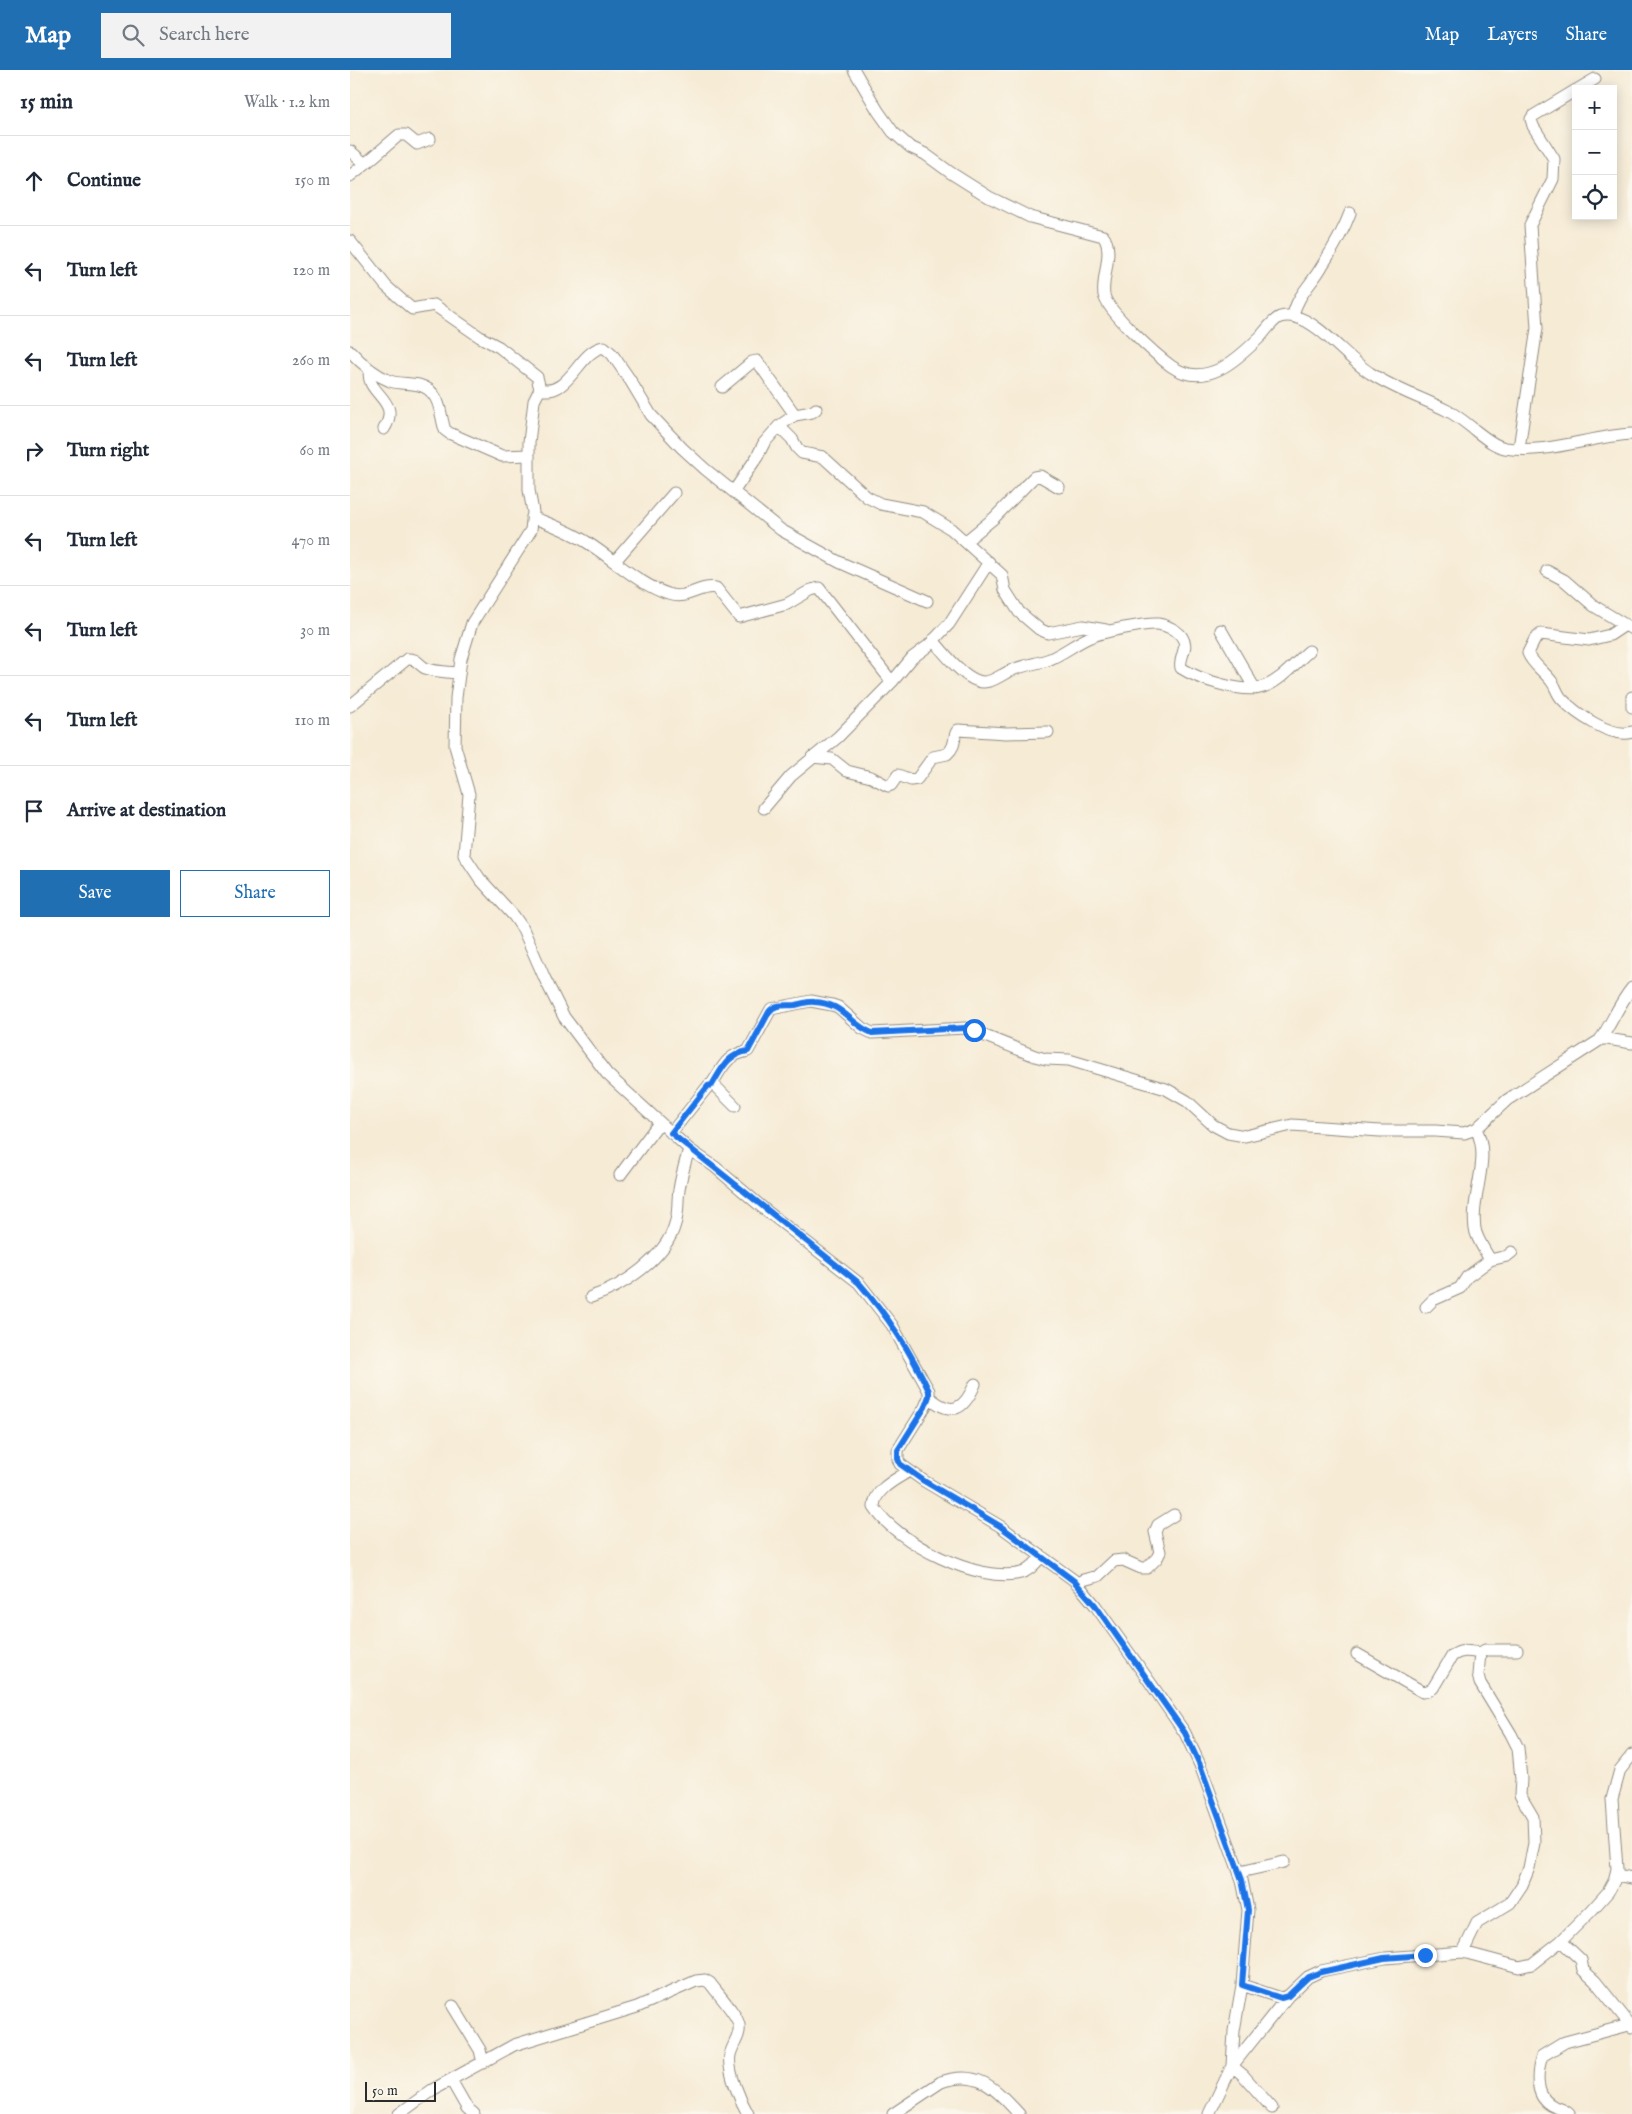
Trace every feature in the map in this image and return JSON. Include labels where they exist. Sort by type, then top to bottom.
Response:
[{"type":"street","points":[[854,70],[898,139],[925,154],[989,197],[1030,217],[1102,236],[1107,245],[1104,297],[1131,330],[1171,366],[1186,374],[1197,376],[1218,370],[1229,364],[1255,342],[1277,319],[1284,316],[1293,316],[1312,326],[1369,373],[1450,412],[1495,444],[1504,448],[1557,446],[1632,434]]},
{"type":"street","points":[[1584,85],[1595,79]]},
{"type":"street","points":[[1519,448],[1537,328],[1530,225],[1550,187],[1554,165],[1553,157],[1533,126],[1531,119],[1572,92]]},
{"type":"street","points":[[350,176],[399,135],[406,135],[417,144],[430,139]]},
{"type":"street","points":[[350,151],[365,164]]},
{"type":"street","points":[[1293,316],[1296,304],[1309,282],[1323,265],[1344,229],[1350,213]]},
{"type":"street","points":[[350,241],[386,286],[412,309],[434,305],[448,316],[500,347],[537,376],[540,389],[534,402],[529,455],[529,490],[532,502],[532,517],[528,535],[472,623],[464,645],[459,673],[456,698],[456,746],[469,794],[464,855],[480,879],[514,916],[523,929],[557,1004],[594,1059],[607,1074],[689,1149],[715,1167],[763,1208],[859,1283],[892,1325],[929,1396],[943,1407],[954,1409],[964,1404],[974,1384]]},
{"type":"street","points":[[540,389],[555,388],[570,377],[587,358],[598,349],[604,347],[612,354],[651,414],[705,469],[781,530],[799,542],[927,601]]},
{"type":"street","points":[[350,351],[370,369],[389,380],[426,386],[436,396],[443,425],[449,433],[502,456],[529,455]]},
{"type":"street","points":[[722,386],[752,362],[757,361],[795,415]]},
{"type":"street","points":[[370,369],[368,375],[371,382],[390,410],[389,420],[384,429]]},
{"type":"street","points":[[734,491],[764,443],[779,426],[795,415],[812,412],[816,409]]},
{"type":"street","points":[[779,426],[802,453],[823,457],[867,497],[880,504],[923,512],[952,529],[1002,575],[1005,590],[1019,612],[1039,629],[1048,633],[1083,626],[1112,632]]},
{"type":"street","points":[[966,541],[994,518],[1034,477],[1040,476],[1059,487]]},
{"type":"street","points":[[615,561],[674,493]]},
{"type":"street","points":[[532,517],[571,532],[648,584],[671,595],[689,595],[711,587],[716,588],[739,617],[787,604],[811,590],[819,588],[892,682]]},
{"type":"street","points":[[764,808],[791,776],[838,736],[892,682],[912,658],[949,624],[989,562]]},
{"type":"street","points":[[1547,571],[1564,580],[1594,606],[1628,627]]},
{"type":"street","points":[[933,640],[947,658],[970,677],[983,682],[991,681],[1011,670],[1052,658],[1092,636],[1160,624],[1179,634],[1185,641],[1181,668],[1207,680],[1254,689],[1264,687],[1282,676],[1308,651]]},
{"type":"street","points":[[1628,627],[1610,635],[1589,640],[1541,634],[1535,639],[1528,653],[1553,683],[1560,696],[1575,711],[1613,732],[1621,734],[1632,732]]},
{"type":"street","points":[[1221,630],[1254,689]]},
{"type":"street","points":[[350,706],[407,659],[414,659],[425,668],[459,673]]},
{"type":"street","points":[[1632,697],[1632,707]]},
{"type":"street","points":[[812,757],[832,758],[847,771],[870,777],[888,786],[891,785],[898,775],[911,780],[919,777],[933,757],[945,756],[949,752],[954,745],[954,735],[958,730],[1006,733],[1048,732]]},
{"type":"street","points":[[671,1133],[708,1086],[712,1085],[731,1057],[738,1052],[748,1051],[771,1009],[811,1001],[838,1007],[862,1028],[872,1033],[965,1028],[1035,1056],[1046,1059],[1069,1060],[1166,1089],[1187,1101],[1213,1125],[1228,1133],[1245,1136],[1292,1125],[1380,1131],[1464,1133],[1476,1130],[1507,1100],[1601,1038],[1616,1010],[1632,988]]},
{"type":"street","points":[[1601,1038],[1632,1043]]},
{"type":"street","points":[[712,1085],[718,1088],[735,1106]]},
{"type":"street","points":[[620,1175],[660,1123]]},
{"type":"street","points":[[1476,1130],[1482,1149],[1476,1195],[1475,1230],[1490,1260]]},
{"type":"street","points":[[591,1297],[614,1287],[640,1272],[656,1256],[666,1241],[675,1227],[680,1184],[689,1149]]},
{"type":"street","points":[[1426,1307],[1437,1298],[1460,1288],[1467,1277],[1490,1260],[1507,1256],[1512,1252]]},
{"type":"street","points":[[929,1396],[918,1420],[898,1450],[900,1464],[1000,1526],[1077,1584],[1095,1605],[1185,1733],[1200,1765],[1240,1872],[1248,1910],[1242,1985],[1234,2031],[1232,2066]]},
{"type":"street","points":[[909,1471],[875,1497],[874,1507],[891,1525],[920,1546],[950,1563],[976,1572],[1005,1574],[1023,1572],[1042,1556]]},
{"type":"street","points":[[1077,1584],[1083,1580],[1098,1576],[1114,1561],[1123,1560],[1141,1568],[1147,1568],[1160,1552],[1155,1532],[1158,1526],[1174,1514]]},
{"type":"street","points":[[1357,1654],[1423,1692],[1433,1688],[1452,1656],[1457,1652],[1463,1650],[1480,1653],[1485,1650],[1517,1650]]},
{"type":"street","points":[[1463,1952],[1477,1923],[1510,1903],[1522,1885],[1529,1868],[1534,1843],[1533,1817],[1520,1795],[1521,1779],[1518,1748],[1480,1683],[1478,1675],[1480,1653]]},
{"type":"street","points":[[1209,2114],[1232,2066],[1288,1996],[1308,1977],[1321,1972],[1384,1958],[1463,1952],[1519,1967],[1540,1958],[1561,1941],[1599,1903],[1608,1892],[1616,1875],[1612,1799],[1620,1770],[1632,1755]]},
{"type":"street","points":[[1240,1872],[1284,1862]]},
{"type":"street","points":[[1616,1875],[1632,1880]]},
{"type":"street","points":[[1561,1941],[1582,1960],[1583,1970],[1595,1981],[1631,2026],[1565,2042],[1542,2056],[1538,2070],[1539,2086],[1543,2097],[1550,2105],[1564,2108],[1569,2114]]},
{"type":"street","points":[[399,2114],[432,2090],[514,2045],[636,2007],[696,1981],[705,1980],[710,1983],[738,2022],[739,2034],[731,2053],[730,2062],[737,2090],[748,2114]]},
{"type":"street","points":[[1242,1985],[1277,1998],[1288,1996]]},
{"type":"street","points":[[453,2006],[480,2050],[483,2063]]},
{"type":"street","points":[[1232,2066],[1272,2108]]},
{"type":"street","points":[[893,2114],[941,2082],[972,2077],[988,2085],[1019,2114]]},
{"type":"street","points":[[451,2080],[467,2108],[474,2114]]},
{"type":"route","points":[[974,1030],[965,1028],[872,1033],[862,1028],[838,1007],[821,1002],[811,1001],[796,1005],[774,1007],[769,1012],[748,1051],[738,1052],[722,1067],[712,1085],[708,1086],[671,1133],[859,1283],[876,1302],[892,1325],[929,1391],[928,1402],[898,1450],[897,1454],[900,1464],[924,1481],[1000,1526],[1074,1581],[1095,1605],[1185,1733],[1200,1765],[1232,1848],[1242,1880],[1248,1910],[1242,1985],[1275,1997],[1285,1998],[1313,1974],[1384,1958],[1425,1955]]}]
